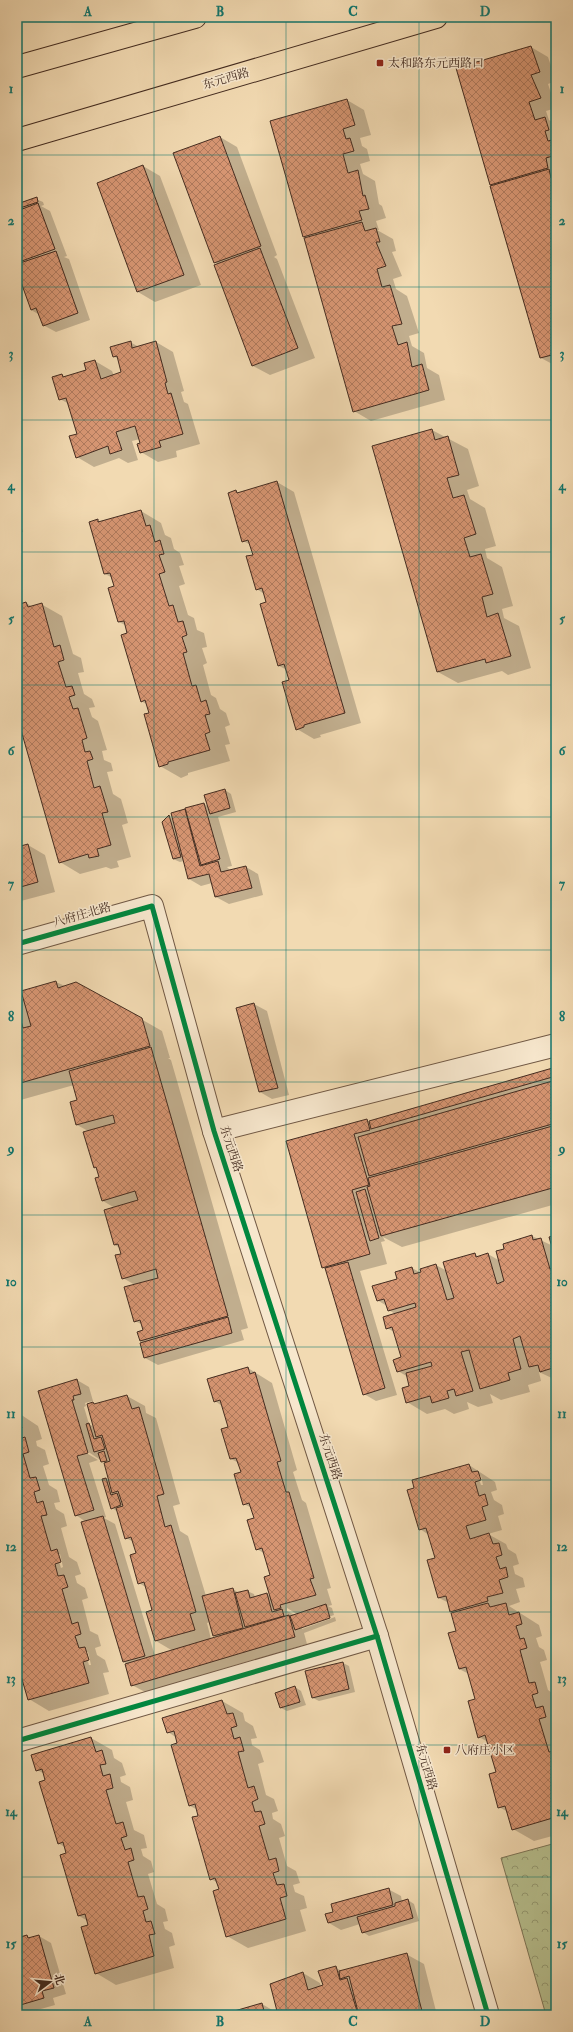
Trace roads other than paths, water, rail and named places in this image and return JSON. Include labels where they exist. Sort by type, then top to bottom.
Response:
[{"type":"main road","points":[[17,67],[195,17]]},
{"type":"main road","name":"东元西路","points":[[17,140],[436,17]]},
{"type":"street","name":"八府庄北路","points":[[17,944],[152,906]]},
{"type":"street","name":"东元西路","points":[[152,906],[214,1131],[377,1636],[488,2015]]},
{"type":"street","points":[[214,1131],[556,1045]]},
{"type":"street","points":[[17,1741],[377,1636]]},
{"type":"place","name":"太和路东元西路口","points":[[380,63]]},
{"type":"place","name":"八府庄小区","points":[[447,1750]]}]
